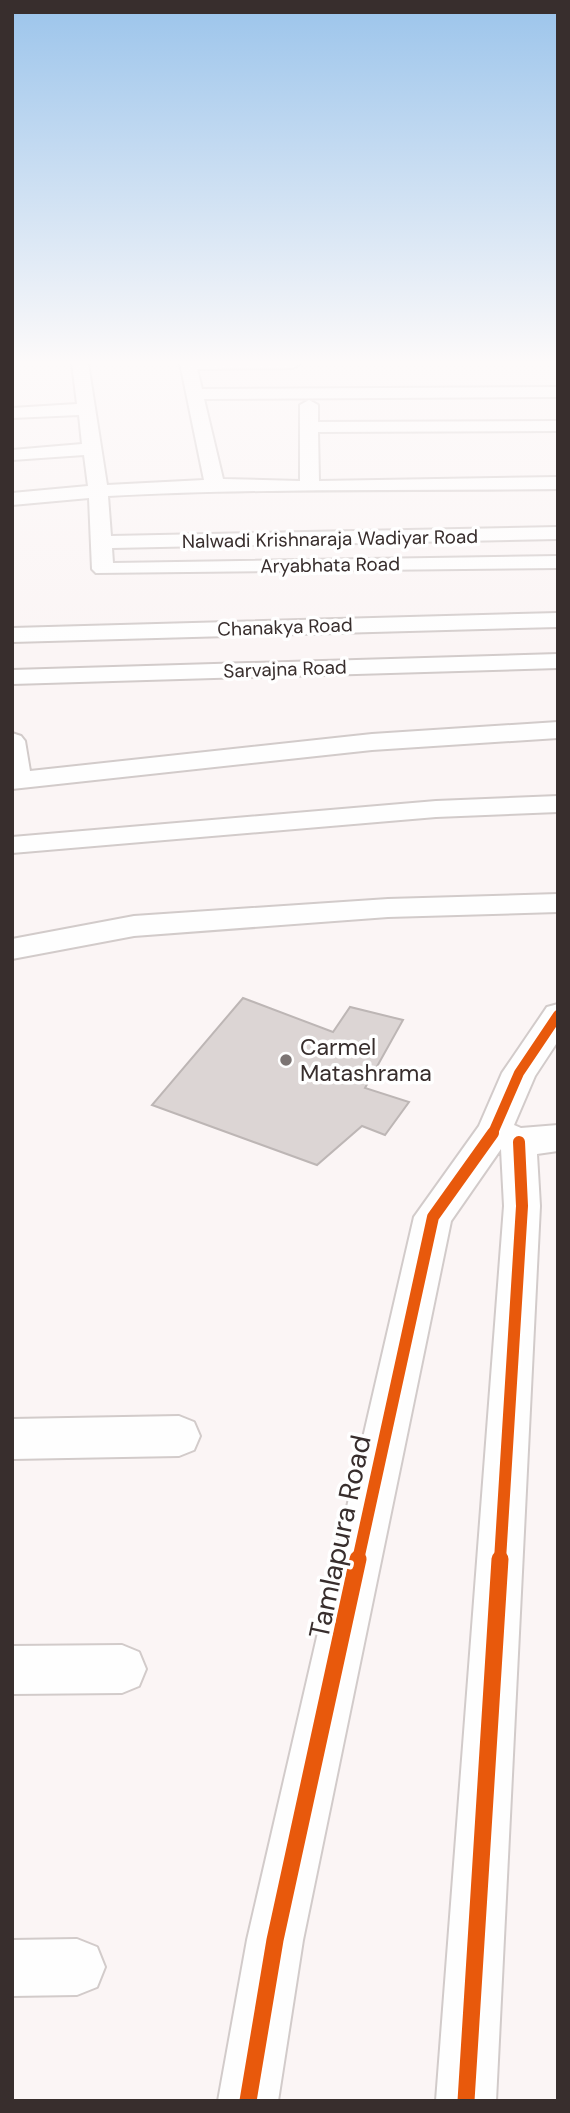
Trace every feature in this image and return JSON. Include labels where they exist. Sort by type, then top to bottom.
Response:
[{"type":"street","points":[[94,462],[103,542]]},
{"type":"street","points":[[210,462],[215,485]]},
{"type":"street","points":[[310,462],[310,487]]},
{"type":"street","points":[[12,499],[215,485],[310,487],[558,483]]},
{"type":"street","name":"Nalwadi Krishnaraja Wadiyar Road","points":[[103,542],[558,533]]},
{"type":"street","name":"Aryabhata Road","points":[[103,542],[103,569],[558,562]]},
{"type":"street","name":"Chanakya Road","points":[[12,635],[558,620]]},
{"type":"street","name":"Sarvajna Road","points":[[12,677],[558,661]]},
{"type":"street","points":[[12,741],[16,781],[372,742],[558,730]]},
{"type":"street","points":[[12,845],[436,809],[558,804]]},
{"type":"street","points":[[12,949],[135,926],[388,908],[558,903]]},
{"type":"street","name":"Tamlapura Road","points":[[248,2101],[275,1940],[433,1217],[524,1137],[519,1073],[558,1015]]},
{"type":"street","points":[[466,2101],[522,1206],[524,1137]]},
{"type":"street","points":[[12,1439],[179,1436]]},
{"type":"street","points":[[12,1670],[122,1669]]},
{"type":"street","points":[[12,1968],[77,1967]]},
{"type":"building","name":"Carmel Matashrama","points":[[243,998],[333,1032],[350,1007],[403,1020],[365,1088],[409,1102],[385,1135],[362,1126],[317,1165],[152,1105]]},
{"type":"cycle path","points":[[248,2101],[275,1940],[433,1217],[494,1132],[519,1073],[558,1015]]},
{"type":"cycle path","points":[[466,2101],[522,1206],[519,1142]]},
{"type":"place","name":"Carmel Matashrama","points":[[286,1060]]}]
